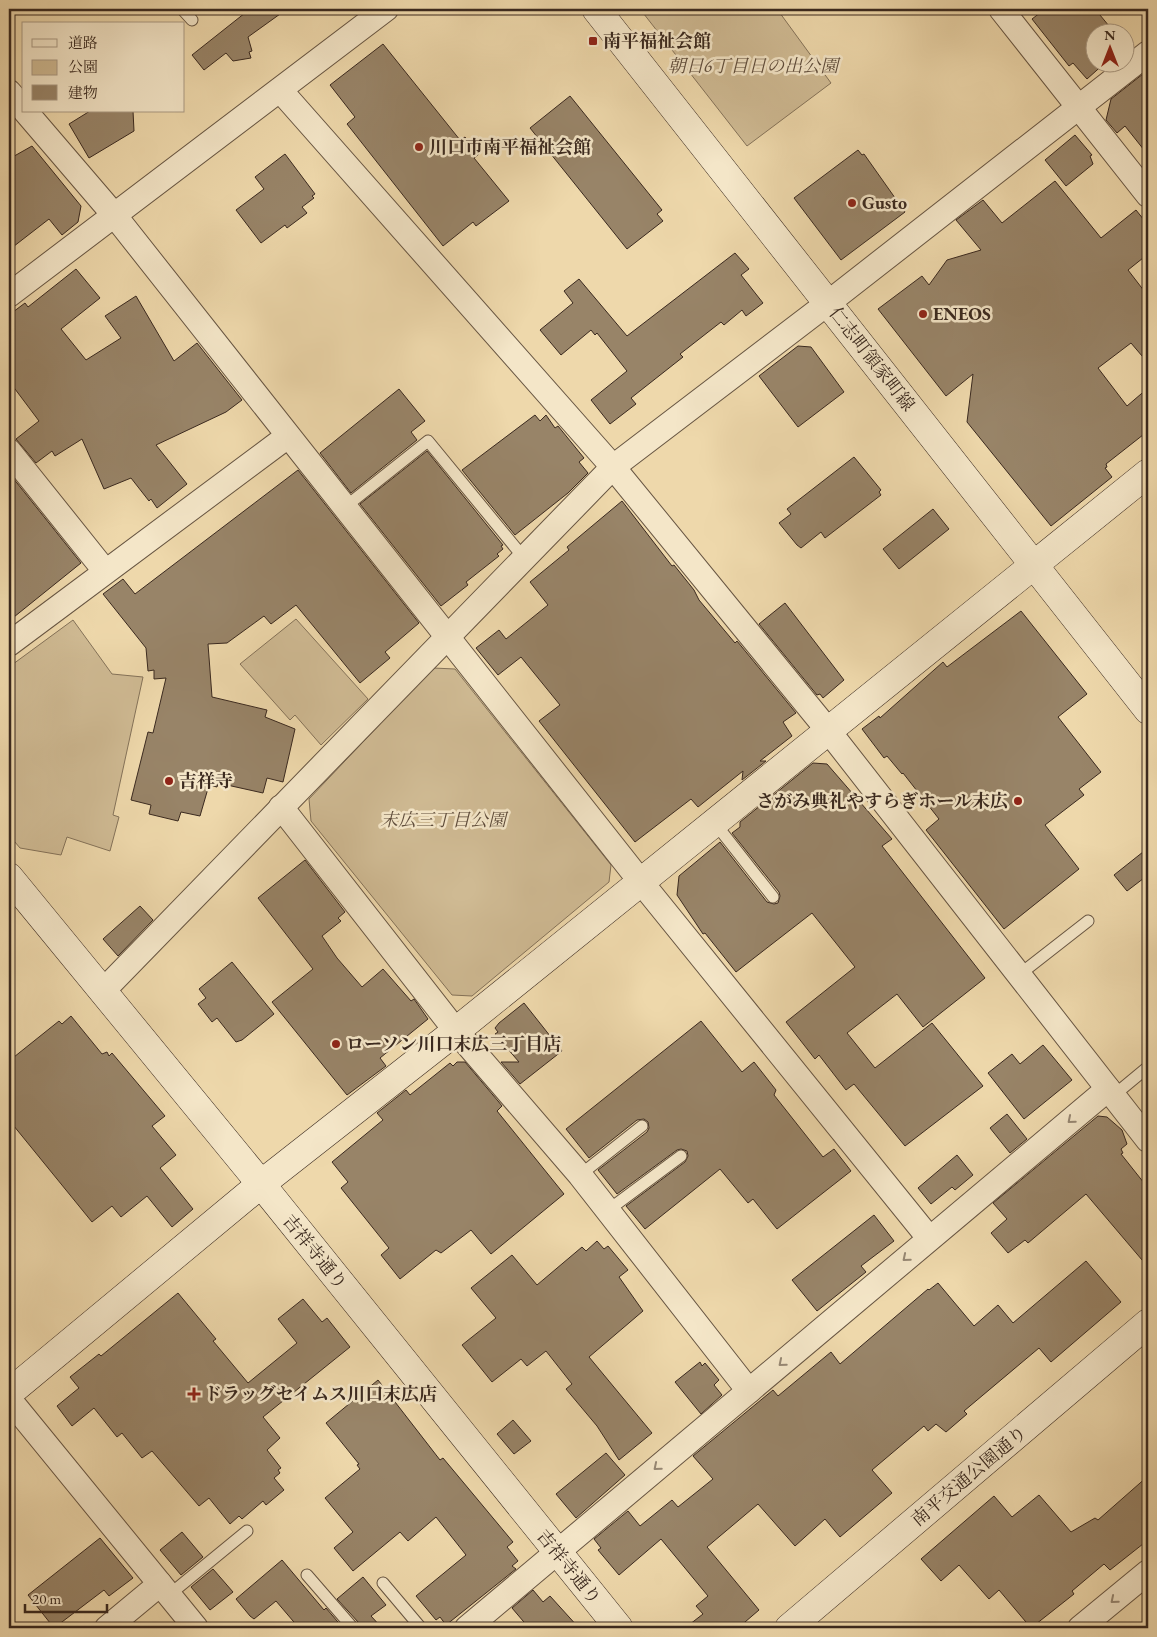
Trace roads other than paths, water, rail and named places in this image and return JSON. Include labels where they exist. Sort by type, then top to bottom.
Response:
[{"type":"street","points":[[9,296],[386,9]]},
{"type":"street","name":"仁志町領家町線","points":[[596,9],[1148,710]]},
{"type":"street","points":[[1001,9],[1148,195]]},
{"type":"street","points":[[102,992],[614,467],[828,303],[1148,53]]},
{"type":"street","points":[[280,90],[614,467],[827,729],[1148,1140]]},
{"type":"street","points":[[9,92],[22,107]]},
{"type":"street","points":[[27,112],[115,216],[641,882],[929,1238]]},
{"type":"street","points":[[9,644],[105,570],[288,436]]},
{"type":"street","points":[[9,451],[105,570]]},
{"type":"street","points":[[9,1393],[261,1184],[456,1031],[827,729],[1148,473]]},
{"type":"street","points":[[281,807],[456,1031],[580,1175],[749,1392]]},
{"type":"street","name":"吉祥寺通り","points":[[9,877],[261,1184],[555,1552],[619,1628]]},
{"type":"street","points":[[467,1628],[555,1552],[749,1392],[929,1238],[1111,1092]]},
{"type":"street","name":"南平交通公園通り","points":[[789,1628],[1148,1323]]},
{"type":"street","points":[[9,1399],[196,1628]]},
{"type":"street","points":[[1080,1628],[1148,1572]]},
{"type":"street","points":[[107,1628],[164,1589]]},
{"type":"lane","points":[[182,9],[192,20]]},
{"type":"lane","points":[[345,508],[428,441],[524,558]]},
{"type":"lane","points":[[714,822],[773,897]]},
{"type":"lane","points":[[1019,974],[1088,921]]},
{"type":"lane","points":[[1111,1092],[1148,1067]]},
{"type":"lane","points":[[580,1175],[642,1126]]},
{"type":"lane","points":[[608,1211],[681,1156]]},
{"type":"lane","points":[[164,1589],[247,1531]]},
{"type":"lane","points":[[307,1575],[352,1628]]},
{"type":"lane","points":[[383,1583],[421,1628]]},
{"type":"place","name":"南平福祉会館","points":[[593,41]]},
{"type":"place","name":"川口市南平福祉会館","points":[[419,147]]},
{"type":"place","name":"Gusto","points":[[852,203]]},
{"type":"place","name":"ENEOS","points":[[923,314]]},
{"type":"place","name":"吉祥寺","points":[[169,781]]},
{"type":"place","name":"さがみ典礼やすらぎホール末広","points":[[1018,801]]},
{"type":"place","name":"ローソン川口末広三丁目店","points":[[336,1044]]},
{"type":"place","name":"ドラッグセイムス川口末広店","points":[[194,1394]]},
{"type":"park label","name":"朝日6丁目日の出公園","points":[[753,66]]},
{"type":"park label","name":"末広三丁目公園","points":[[443,820]]}]
